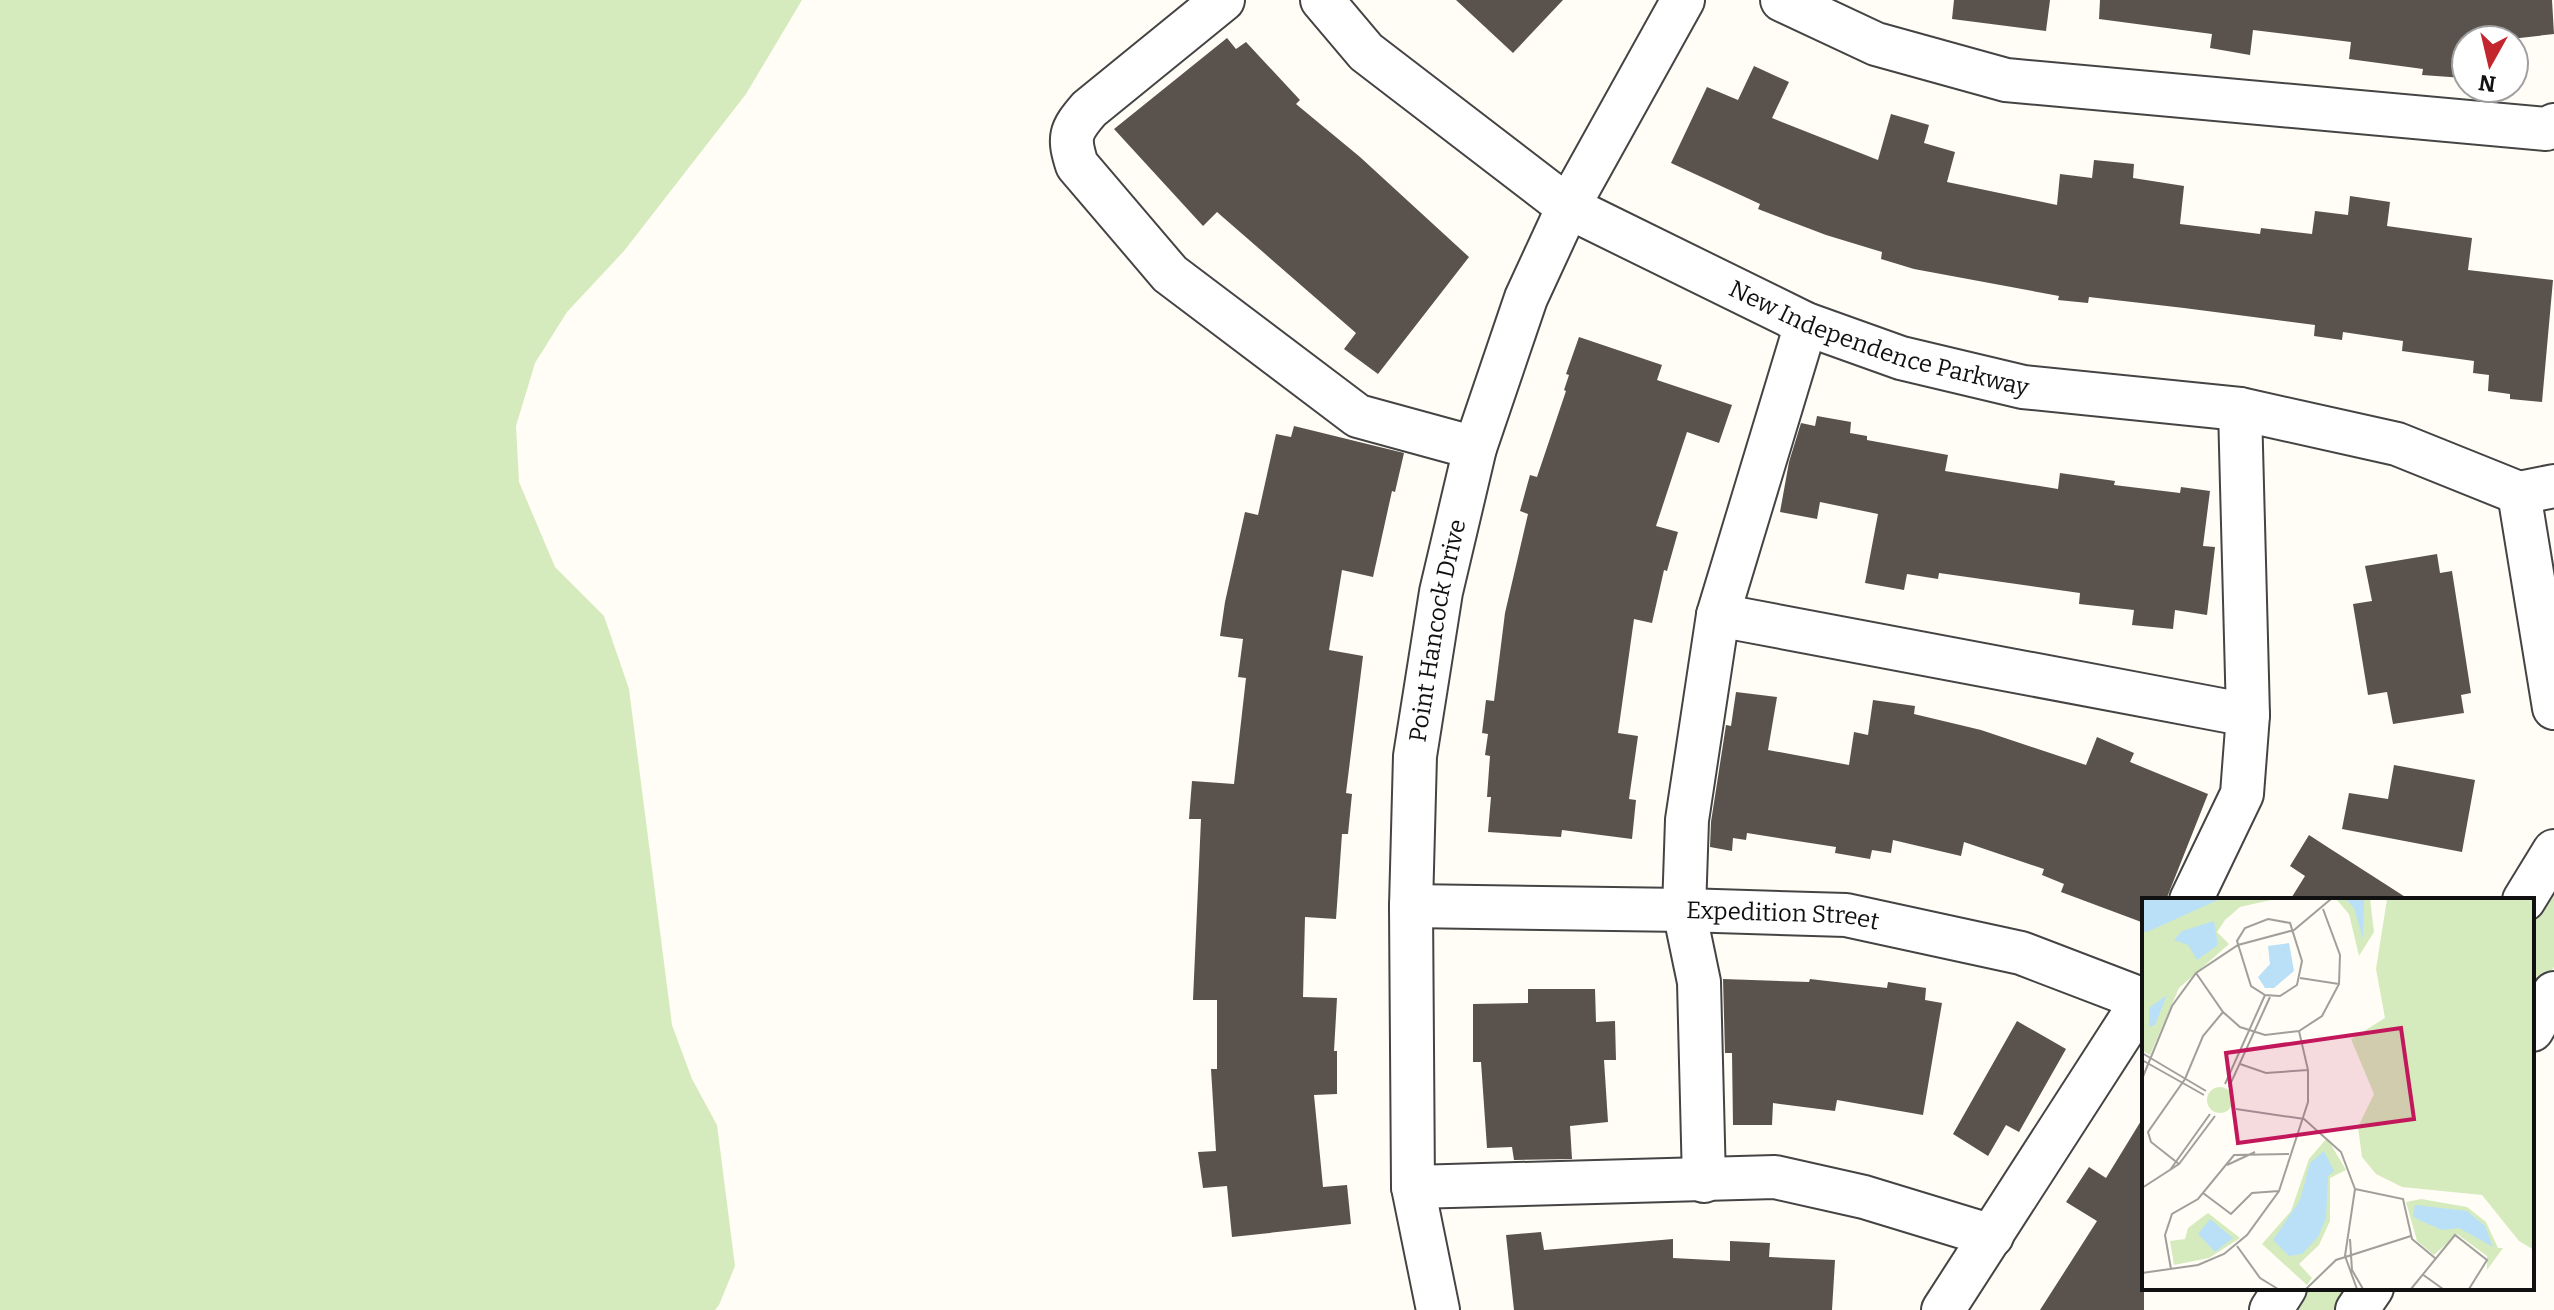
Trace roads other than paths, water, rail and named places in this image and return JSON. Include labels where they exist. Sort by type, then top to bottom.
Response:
[{"type":"street","points":[[1223,0],[1089,109],[1073,127],[1070,145],[1077,165],[1170,274],[1358,416],[1475,448]]},
{"type":"street","name":"New Independence Parkway","points":[[1322,0],[1366,52],[1568,207],[1806,324],[1901,358],[2023,387],[2240,409],[2397,444],[2536,489]]},
{"type":"street","name":"Point Hancock Drive","points":[[1438,1310],[1413,1187],[1411,906],[1415,756],[1441,592],[1475,448],[1526,298],[1568,207],[1683,0]]},
{"type":"street","points":[[1782,0],[1876,44],[2006,80],[2546,129],[2554,125]]},
{"type":"street","points":[[1704,1181],[1699,982],[1684,910],[1687,820],[1718,615],[1806,324]]},
{"type":"street","points":[[2192,898],[2242,794],[2248,715],[2240,409]]},
{"type":"street","points":[[2536,489],[2554,708]]},
{"type":"street","points":[[1718,615],[2248,715]]},
{"type":"street","points":[[2525,898],[2554,851]]},
{"type":"street","name":"Expedition Street","points":[[1411,906],[1846,915],[2021,953],[2142,998]]},
{"type":"street","points":[[2534,1027],[2554,993]]},
{"type":"street","points":[[1943,1310],[2142,1002]]},
{"type":"street","points":[[1413,1187],[1775,1177],[1864,1197],[1992,1236]]},
{"type":"street","points":[[2271,1310],[2284,1290]]},
{"type":"street","points":[[2357,1310],[2371,1290]]}]
